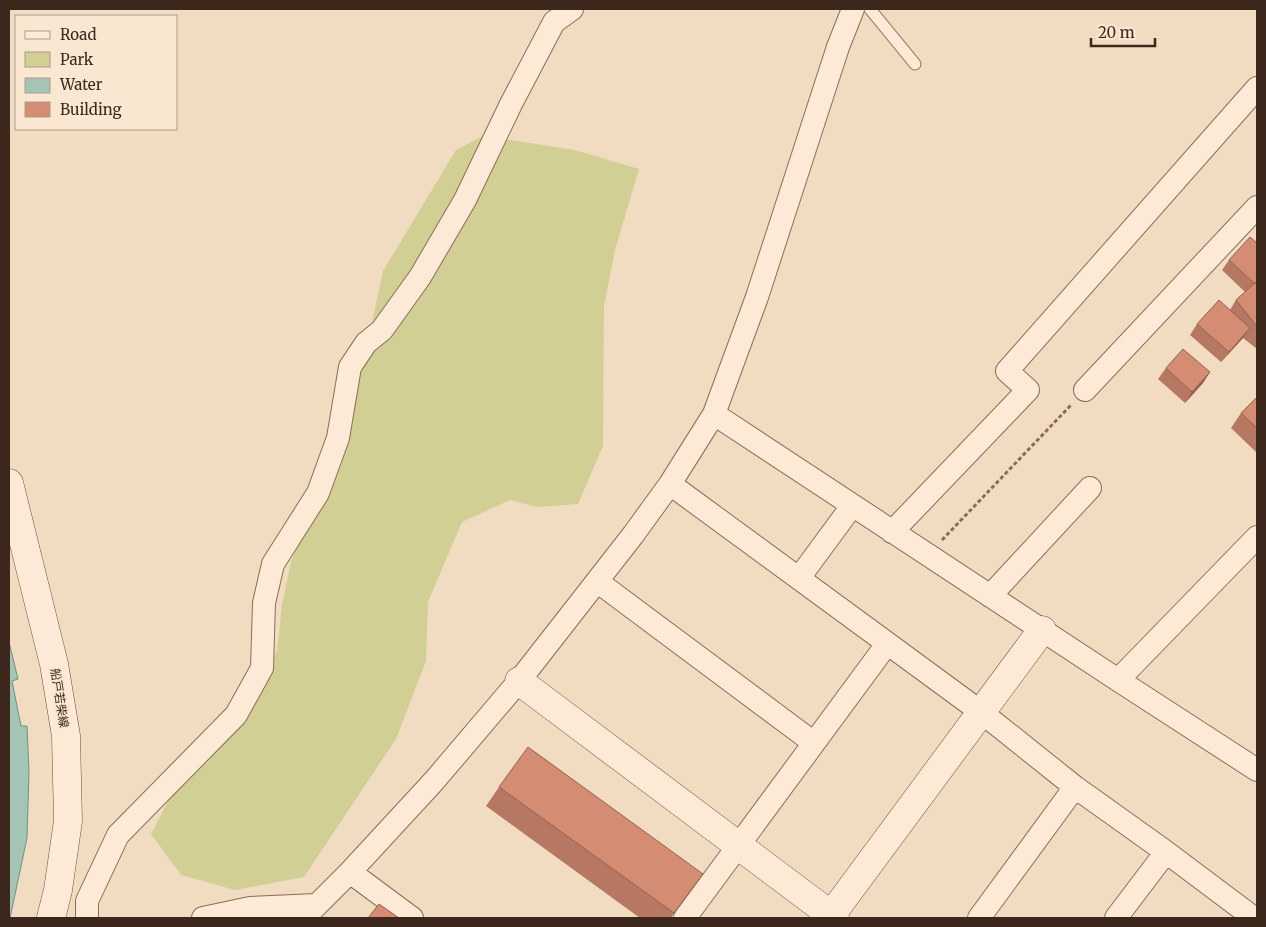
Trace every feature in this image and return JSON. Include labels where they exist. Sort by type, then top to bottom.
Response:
[{"type":"street","points":[[87,918],[87,901],[118,835],[236,715],[262,668],[264,603],[273,564],[318,493],[338,438],[350,367],[366,343],[382,330],[420,277],[465,200],[511,104],[554,22],[572,9]]},
{"type":"street","points":[[203,918],[250,908],[310,912],[350,872],[434,780],[519,681],[598,582],[670,484],[714,414],[757,297],[838,47],[853,9]]},
{"type":"street","points":[[892,532],[1028,390],[1007,371],[1257,88]]},
{"type":"street","points":[[1085,390],[1257,208]]},
{"type":"street","points":[[714,414],[1257,770]]},
{"type":"street","name":"船戸若柴線","points":[[9,482],[54,664],[66,736],[68,821],[58,890],[50,918]]},
{"type":"street","points":[[670,484],[981,712],[1075,787],[1254,918]]},
{"type":"street","points":[[990,596],[1090,488]]},
{"type":"street","points":[[799,578],[852,506]]},
{"type":"street","points":[[1118,680],[1257,537]]},
{"type":"street","points":[[598,582],[814,743]]},
{"type":"street","points":[[519,681],[832,917],[1042,630]]},
{"type":"street","points":[[685,918],[740,847],[888,644]]},
{"type":"street","points":[[979,918],[1075,787]]},
{"type":"street","points":[[1116,918],[1166,852]]},
{"type":"street","points":[[350,872],[412,918]]},
{"type":"lane","points":[[870,9],[915,64]]},
{"type":"path","points":[[928,555],[1085,390]]},
{"type":"green space","points":[[483,136],[575,150],[639,169],[615,250],[604,306],[603,446],[578,504],[538,507],[510,500],[462,522],[428,602],[426,661],[396,739],[304,877],[235,890],[181,875],[151,834],[178,782],[257,695],[277,650],[282,605],[291,562],[356,397],[383,271],[456,150]]},
{"type":"water","points":[[9,642],[18,679],[12,681],[21,726],[27,726],[29,771],[27,838],[10,918],[9,918]]},
{"type":"building","points":[[1250,237],[1257,243],[1257,281],[1255,284],[1229,260]]},
{"type":"building","points":[[1257,281],[1257,326],[1236,300]]},
{"type":"building","points":[[1219,300],[1250,328],[1229,352],[1197,324]]},
{"type":"building","points":[[1183,349],[1210,372],[1192,392],[1166,368]]},
{"type":"building","points":[[1257,397],[1257,428],[1241,413]]},
{"type":"building","points":[[528,747],[703,874],[674,913],[499,787]]},
{"type":"building","points":[[379,904],[399,918],[368,918]]}]
